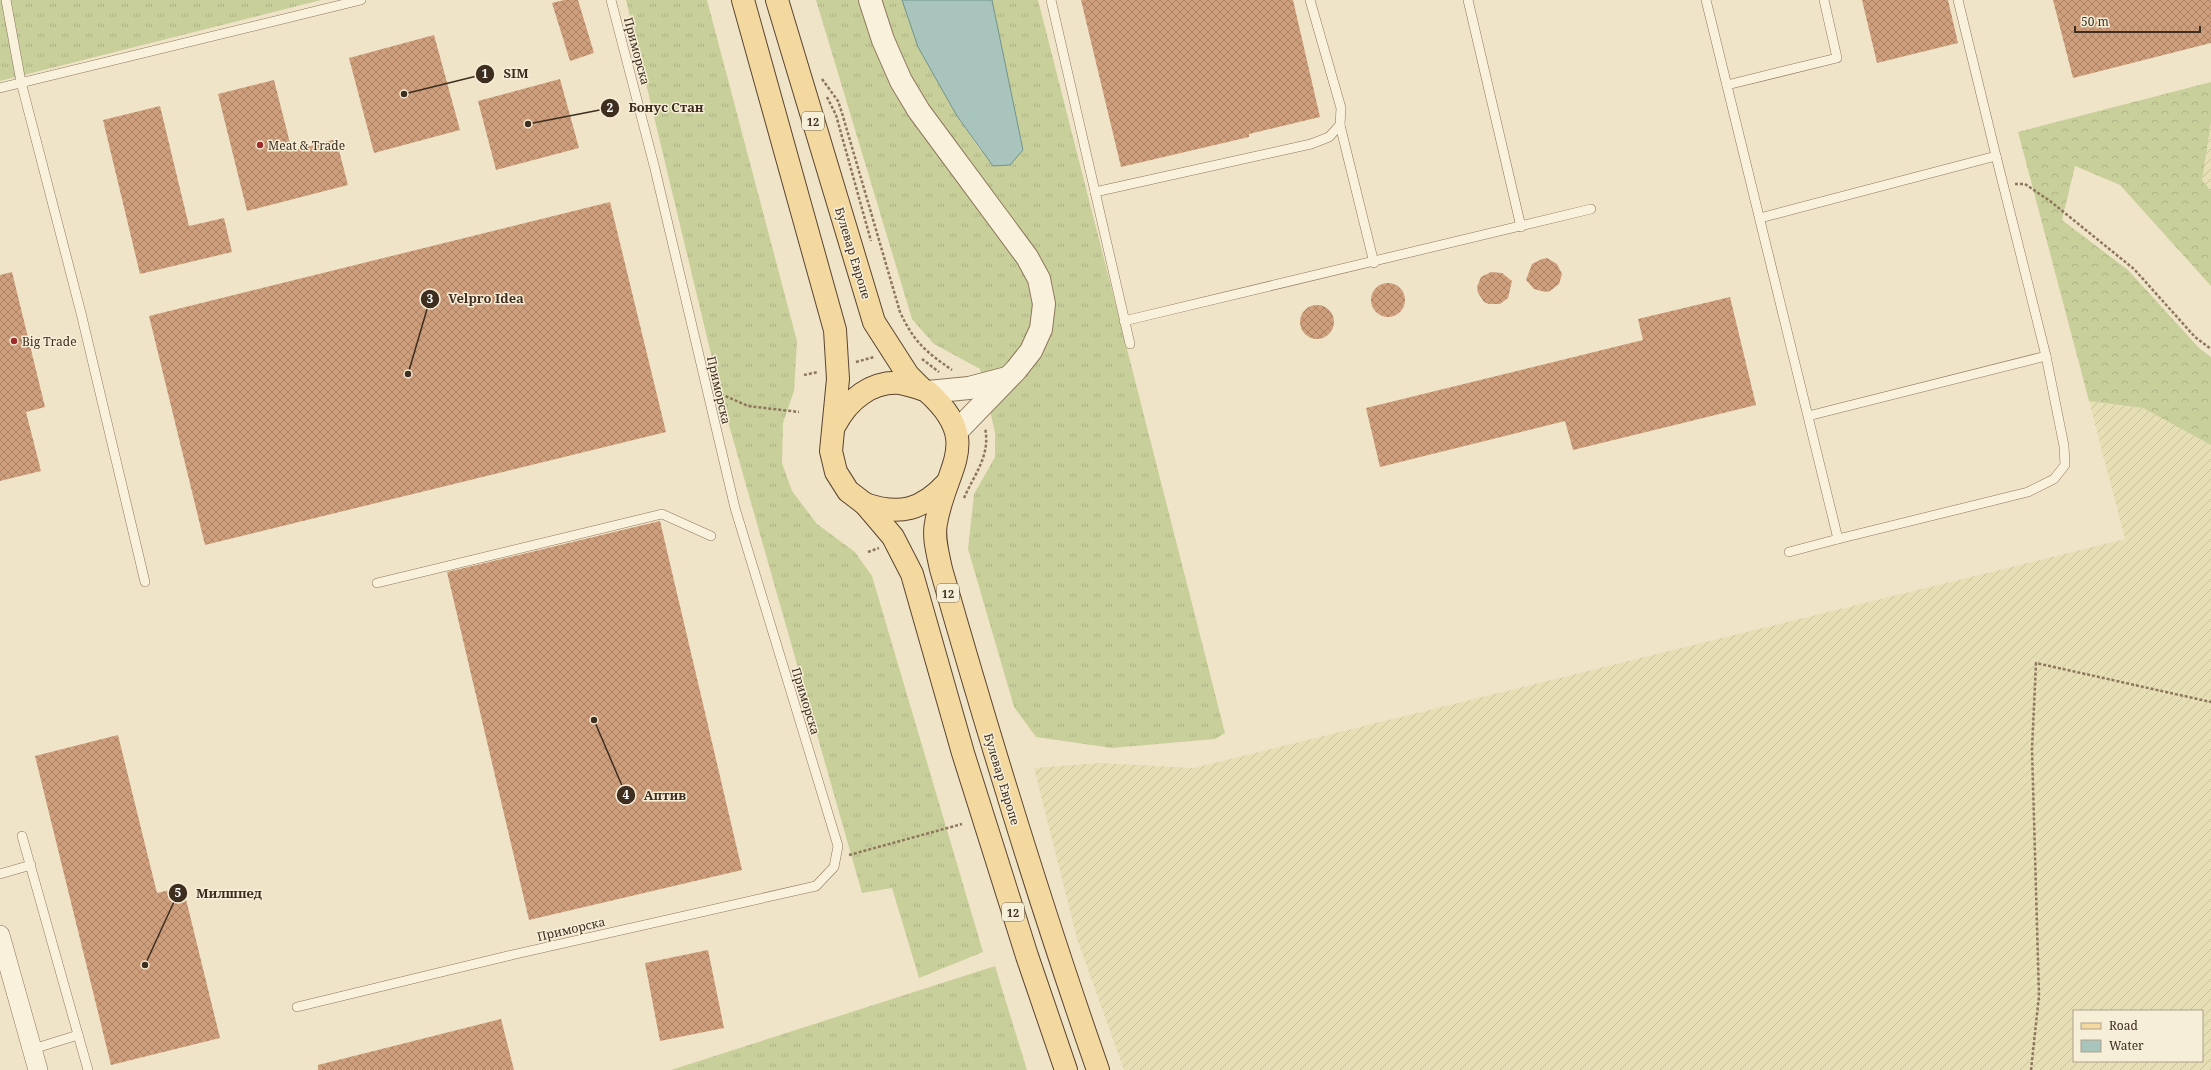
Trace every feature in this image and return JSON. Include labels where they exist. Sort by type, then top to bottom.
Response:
[{"type":"main road","name":"Булевар Европе","points":[[743,0],[835,330],[838,379],[831,451],[836,472],[848,491],[865,504],[893,537],[912,574],[963,753],[1027,956],[1066,1070]]},
{"type":"main road","name":"Булевар Европе","points":[[777,0],[874,322],[905,370],[925,391],[942,405],[957,431],[958,446],[956,463],[947,483],[936,525],[936,546],[941,569],[992,747],[1056,951],[1098,1070]]},
{"type":"main road","name":"Булевар Европе","points":[[833,429],[843,410],[859,394],[879,385],[901,384],[925,391]]},
{"type":"main road","name":"Булевар Европе","points":[[865,504],[883,510],[901,510],[919,506],[935,496],[947,483]]},
{"type":"street","points":[[870,0],[883,40],[901,81],[919,110],[1027,257],[1039,279],[1044,304],[1041,329],[1031,351],[1016,370],[957,431]]},
{"type":"street","points":[[925,391],[969,388],[1007,378]]},
{"type":"street","points":[[0,937],[38,1070]]},
{"type":"lane","points":[[6,0],[22,82],[81,313],[145,582]]},
{"type":"lane","points":[[0,88],[360,0]]},
{"type":"lane","name":"Приморска","points":[[297,1007],[524,952],[816,886],[834,867],[838,846],[740,528],[655,169],[611,0]]},
{"type":"lane","points":[[1051,0],[1130,344]]},
{"type":"lane","points":[[1310,0],[1341,108],[1340,125],[1374,263]]},
{"type":"lane","points":[[1468,0],[1521,227]]},
{"type":"lane","points":[[1706,0],[1838,539]]},
{"type":"lane","points":[[1727,85],[1837,58],[1824,0]]},
{"type":"lane","points":[[1789,552],[2028,492],[2054,479],[2065,465],[2064,446],[2046,356],[1958,0]]},
{"type":"lane","points":[[1095,192],[1311,144],[1329,137],[1340,125]]},
{"type":"lane","points":[[1760,218],[1996,156]]},
{"type":"lane","points":[[1124,321],[1374,263],[1591,209]]},
{"type":"lane","points":[[1808,416],[2046,356]]},
{"type":"lane","points":[[377,583],[662,514],[711,536]]},
{"type":"lane","points":[[22,836],[88,1070]]},
{"type":"lane","points":[[0,874],[30,865]]},
{"type":"lane","points":[[33,1049],[78,1035]]},
{"type":"path","points":[[2003,184],[2025,184],[2050,202],[2134,269],[2195,337],[2211,349]]},
{"type":"path","points":[[706,387],[748,406],[799,412]]},
{"type":"path","points":[[2031,1070],[2040,996],[2032,749],[2036,663],[2211,702]]},
{"type":"path","points":[[835,858],[962,824]]},
{"type":"shaded area","points":[[2211,123],[2211,191],[2202,180]]},
{"type":"shaded area","points":[[2089,401],[2143,408],[2211,445],[2211,1070],[1124,1070],[1077,939],[1034,768],[1100,763],[1194,768],[2125,539]]},
{"type":"green space","points":[[0,0],[321,0],[0,81]]},
{"type":"green space","points":[[626,0],[707,0],[797,341],[794,391],[783,423],[782,463],[792,491],[817,524],[855,552],[872,576],[983,952],[919,978],[892,888],[862,893],[723,404]]},
{"type":"green space","points":[[816,0],[902,0],[918,47],[957,116],[981,151],[1023,150],[992,0],[1038,0],[1225,733],[1215,739],[1112,748],[1036,737],[1014,707],[968,549],[974,494],[995,457],[995,432],[980,369],[934,344],[912,319]]},
{"type":"green space","points":[[2211,82],[2211,123],[2202,180],[2211,191],[2211,286],[2120,185],[2075,166],[2062,220],[2128,270],[2199,348],[2211,357],[2211,445],[2143,408],[2089,401],[2018,132]]},
{"type":"green space","points":[[995,966],[1027,1070],[671,1070]]},
{"type":"water","points":[[902,0],[992,0],[1023,150],[1010,165],[993,166],[957,116],[918,47]]},
{"type":"building","points":[[564,0],[578,0],[594,53],[570,61],[552,3]]},
{"type":"building","points":[[1081,0],[1293,0],[1320,117],[1249,134],[1249,137],[1121,167]]},
{"type":"building","points":[[1862,0],[1948,0],[1958,43],[1877,63]]},
{"type":"building","points":[[2053,0],[2211,0],[2211,43],[2073,78]]},
{"type":"building","points":[[434,35],[460,130],[374,153],[349,58]]},
{"type":"building","points":[[560,79],[579,148],[496,170],[478,101]]},
{"type":"building","name":"Meat & Trade","points":[[274,80],[292,151],[336,139],[348,185],[247,211],[218,94]]},
{"type":"building","points":[[160,106],[189,226],[224,218],[232,252],[140,274],[103,120]]},
{"type":"building","points":[[610,202],[666,432],[205,545],[149,316]]},
{"type":"building","points":[[1547,258],[1557,264],[1562,274],[1559,284],[1550,291],[1545,292],[1534,289],[1526,280],[1532,264]]},
{"type":"building","name":"Big Trade","points":[[12,272],[45,407],[26,412],[41,471],[0,481],[0,275]]},
{"type":"building","points":[[1491,272],[1502,273],[1512,281],[1508,298],[1500,304],[1489,304],[1484,302],[1478,293],[1477,287],[1481,277]]},
{"type":"building","points":[[1385,283],[1391,283],[1400,288],[1404,294],[1404,306],[1400,312],[1391,317],[1385,317],[1376,312],[1371,303],[1371,297],[1376,288]]},
{"type":"building","points":[[1730,297],[1756,405],[1573,450],[1565,421],[1380,467],[1366,408],[1643,340],[1638,319]]},
{"type":"building","points":[[1314,305],[1320,305],[1329,310],[1333,316],[1333,328],[1329,334],[1320,339],[1314,339],[1305,334],[1300,325],[1300,319],[1305,310]]},
{"type":"building","points":[[660,521],[742,870],[529,920],[447,572]]},
{"type":"building","points":[[118,735],[157,893],[183,887],[220,1038],[111,1065],[35,756]]},
{"type":"building","points":[[708,950],[724,1028],[660,1041],[645,963]]},
{"type":"building","points":[[501,1019],[514,1070],[318,1070],[318,1065]]},
{"type":"place","name":"SIM","points":[[404,94]]},
{"type":"place","name":"Бонус Стан","points":[[528,124]]},
{"type":"place","name":"Meat & Trade","points":[[260,145]]},
{"type":"place","name":"Big Trade","points":[[14,341]]},
{"type":"place","name":"Velpro Idea","points":[[408,374]]},
{"type":"place","name":"Аптив","points":[[594,720]]},
{"type":"place","name":"Милшпед","points":[[145,965]]}]
